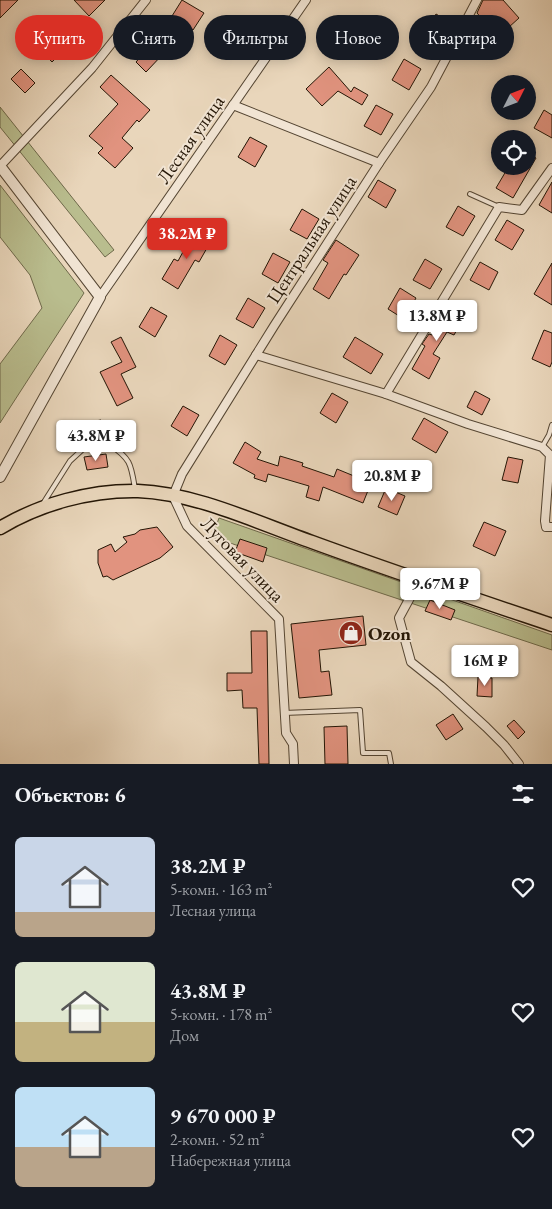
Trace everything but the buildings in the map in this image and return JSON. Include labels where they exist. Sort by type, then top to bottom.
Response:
[{"type":"main road","points":[[0,528],[41,507],[74,498],[136,491],[173,496],[199,501],[419,581],[552,625]]},
{"type":"street","points":[[0,477],[100,296],[0,166],[92,68],[146,0]]},
{"type":"street","name":"Лесная улица","points":[[100,296],[306,0]]},
{"type":"street","name":"Центральная улица","points":[[173,496],[182,474],[256,355],[379,163],[431,87],[477,0]]},
{"type":"street","points":[[233,105],[379,163]]},
{"type":"street","points":[[386,394],[499,207],[522,210],[552,168]]},
{"type":"street","points":[[256,355],[386,394],[468,424],[542,447],[550,455],[545,520],[546,527],[552,527]]},
{"type":"street","name":"Луговая улица","points":[[173,496],[187,526],[279,620],[286,733],[292,744],[294,764]]},
{"type":"street","points":[[419,581],[399,618],[411,662],[441,686],[486,727],[520,764]]},
{"type":"lane","points":[[470,194],[499,207]]},
{"type":"lane","points":[[542,447],[552,425]]},
{"type":"lane","points":[[41,507],[70,461],[83,449],[109,444],[123,454],[131,465],[136,491]]},
{"type":"lane","points":[[284,713],[360,710],[363,753],[390,753],[391,764]]},
{"type":"green space","points":[[0,107],[114,250],[105,257],[0,127]]},
{"type":"green space","points":[[0,185],[84,293],[0,423],[0,364],[42,308],[30,275],[0,237]]},
{"type":"green space","points":[[219,518],[552,635],[552,650],[212,537]]},
{"type":"place","name":"Ozon","points":[[351,633]]}]
